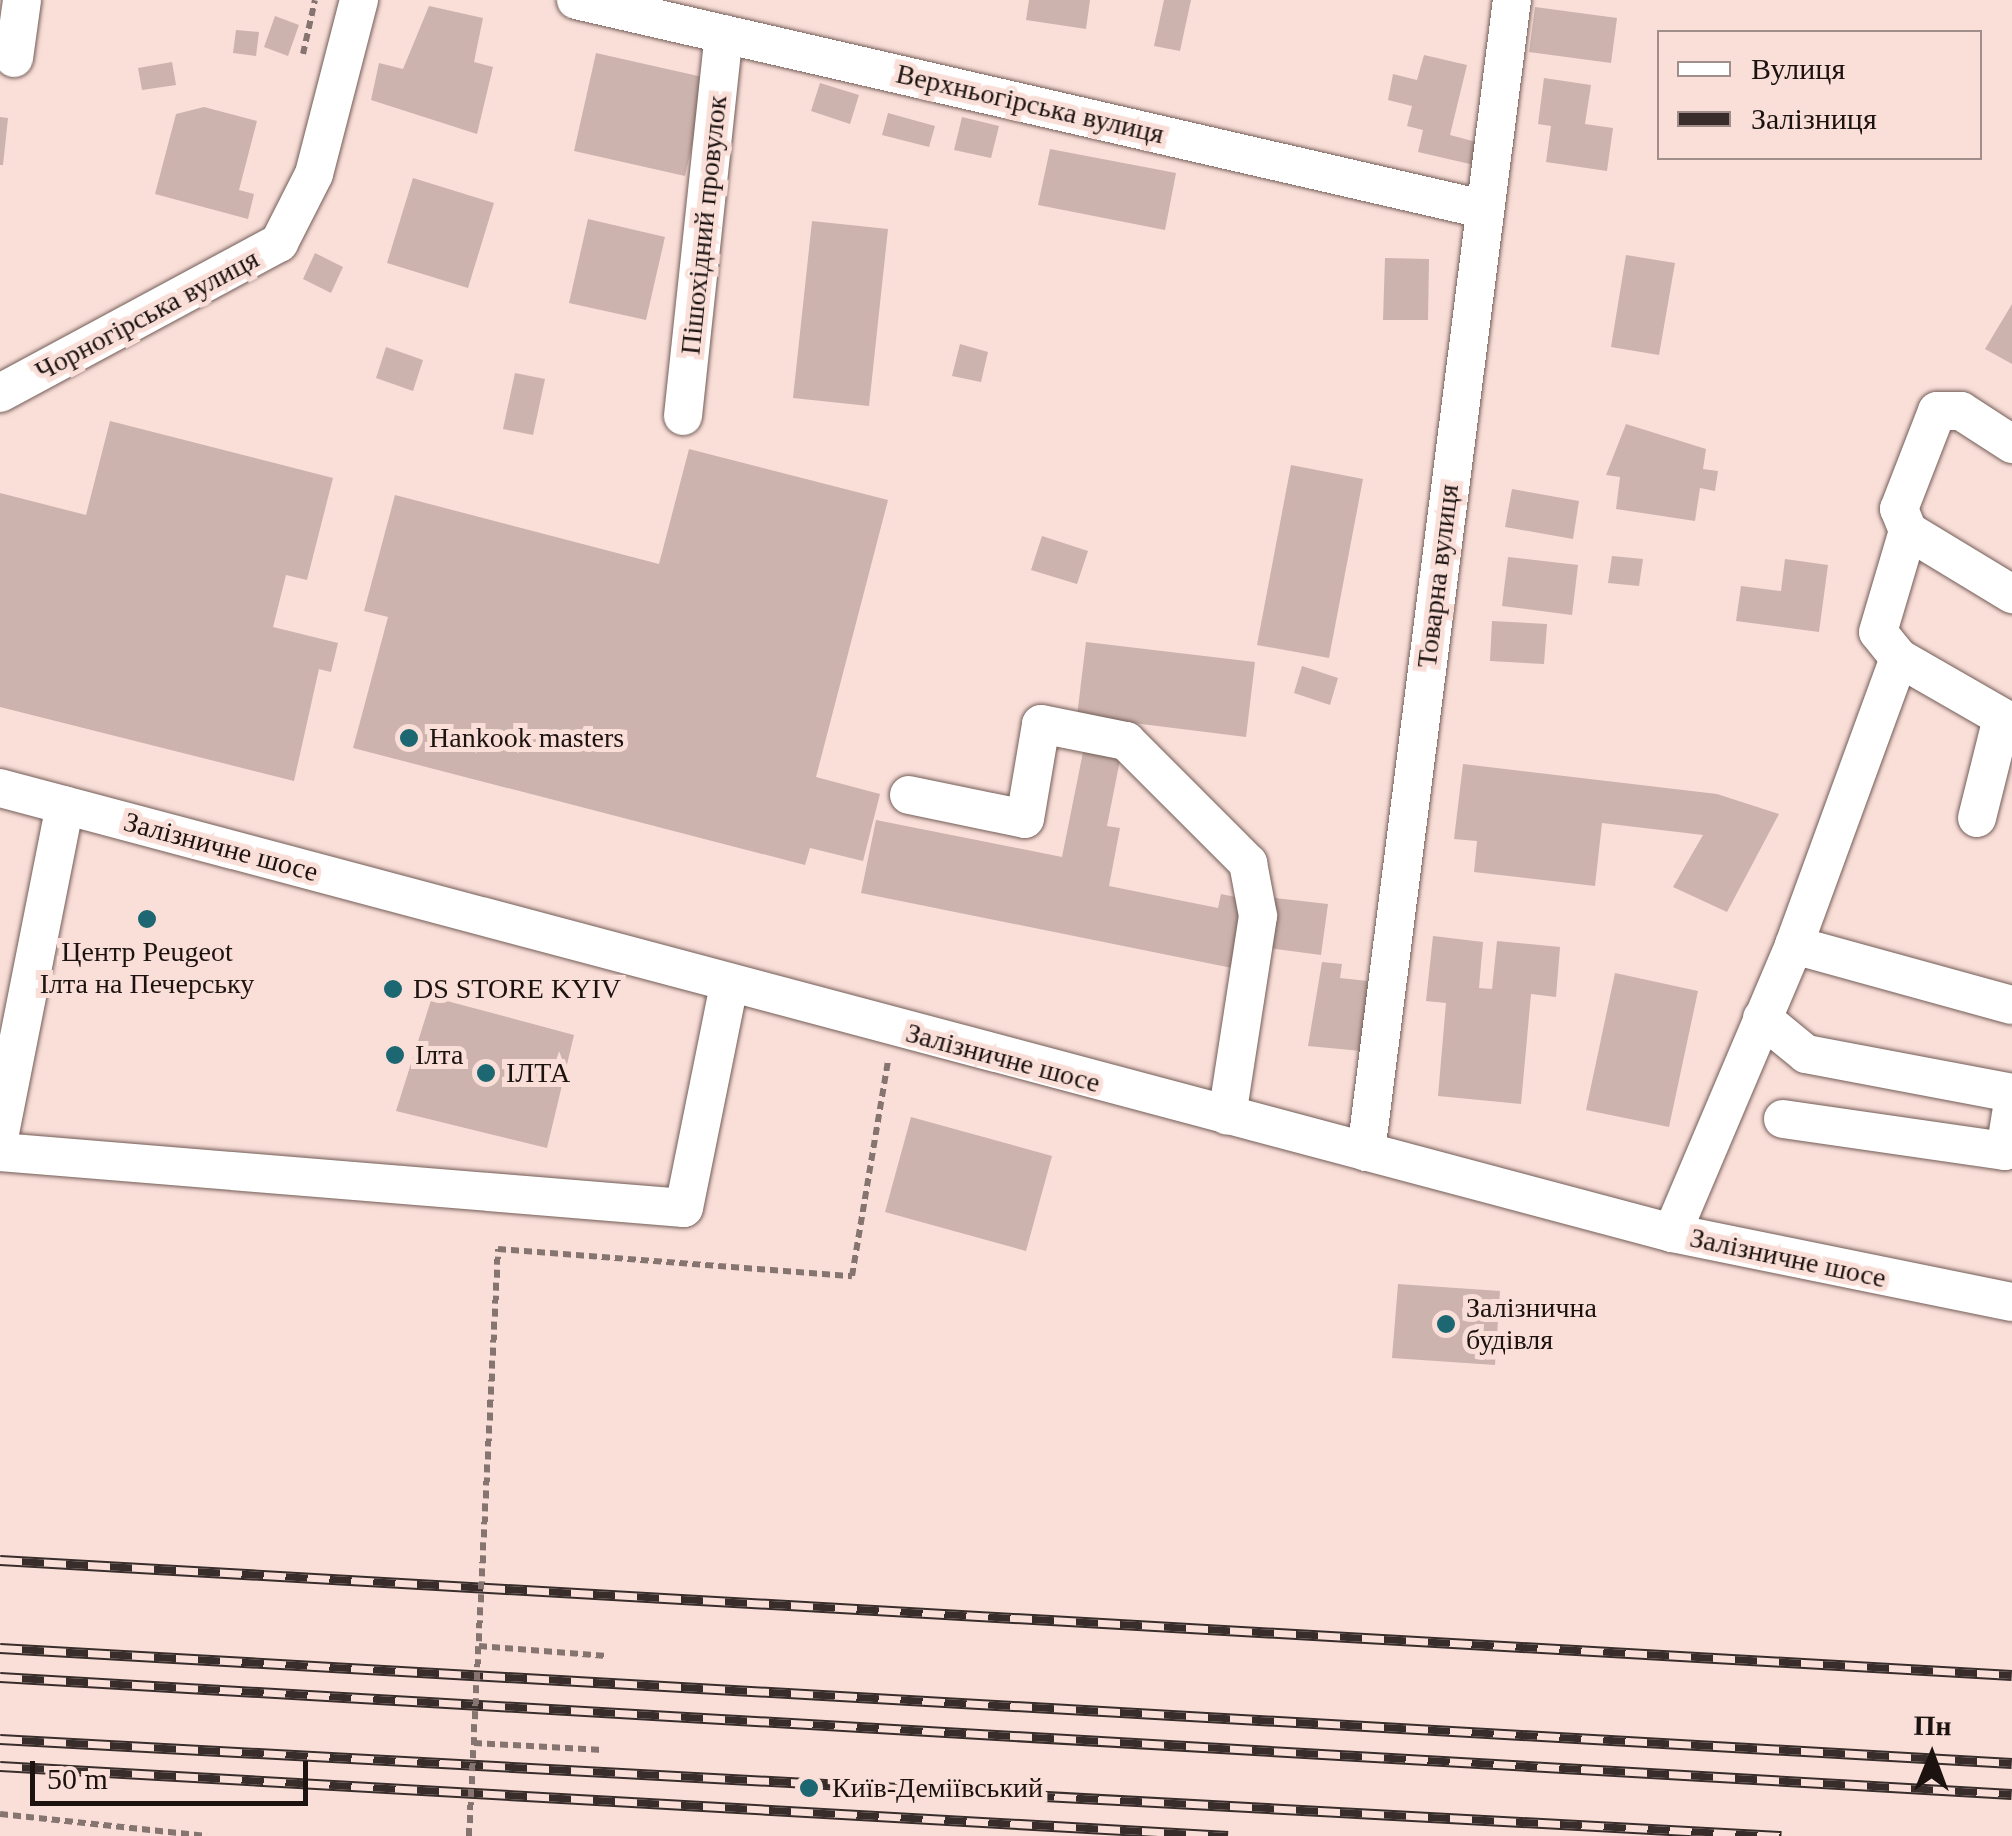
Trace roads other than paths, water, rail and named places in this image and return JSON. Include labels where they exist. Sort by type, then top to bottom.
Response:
[{"type":"street","points":[[14,58],[22,0]]},
{"type":"street","name":"Чорногірська вулиця","points":[[0,393],[279,243],[314,174],[358,0]]},
{"type":"street","name":"Верхньогірська вулиця","points":[[576,0],[1483,209]]},
{"type":"street","name":"Товарна вулиця","points":[[1366,1152],[1512,0]]},
{"type":"street","name":"Пішохідний провулок","points":[[683,416],[724,34]]},
{"type":"street","points":[[2012,444],[1961,411],[1937,411],[1899,508],[1908,531],[2012,594]]},
{"type":"street","points":[[1908,531],[1878,632],[1899,658],[2007,720],[1976,818]]},
{"type":"street","points":[[1672,1232],[1794,945],[1899,658]]},
{"type":"street","points":[[908,795],[1025,819],[1041,724],[1126,740],[1248,863],[1258,916],[1227,1116]]},
{"type":"street","name":"Залізничне шосе","points":[[0,788],[894,1030],[1672,1232],[2012,1302]]},
{"type":"street","points":[[0,1132],[65,805]]},
{"type":"street","points":[[1794,945],[2012,1005]]},
{"type":"street","points":[[0,1152],[684,1208],[729,984]]},
{"type":"street","points":[[1762,1018],[1806,1054],[2012,1093]]},
{"type":"street","points":[[1783,1120],[2005,1151],[2012,1108]]},
{"type":"railway","points":[[0,1560],[2012,1675]]},
{"type":"railway","points":[[0,1648],[2012,1763]]},
{"type":"railway","points":[[0,1677],[2012,1794]]},
{"type":"railway","points":[[0,1739],[1781,1836]]},
{"type":"railway","points":[[0,1766],[1228,1836]]},
{"type":"place","name":"Hankook masters","points":[[409,738]]},
{"type":"place","name":"Центр Peugeot Ілта на Печерську","points":[[147,919]]},
{"type":"place","name":"DS STORE KYIV","points":[[393,989]]},
{"type":"place","name":"Ілта","points":[[395,1055]]},
{"type":"place","name":"ІЛТА","points":[[486,1073]]},
{"type":"place","name":"Залізнична будівля","points":[[1446,1324]]},
{"type":"place","name":"Київ-Деміївський","points":[[809,1788]]}]
